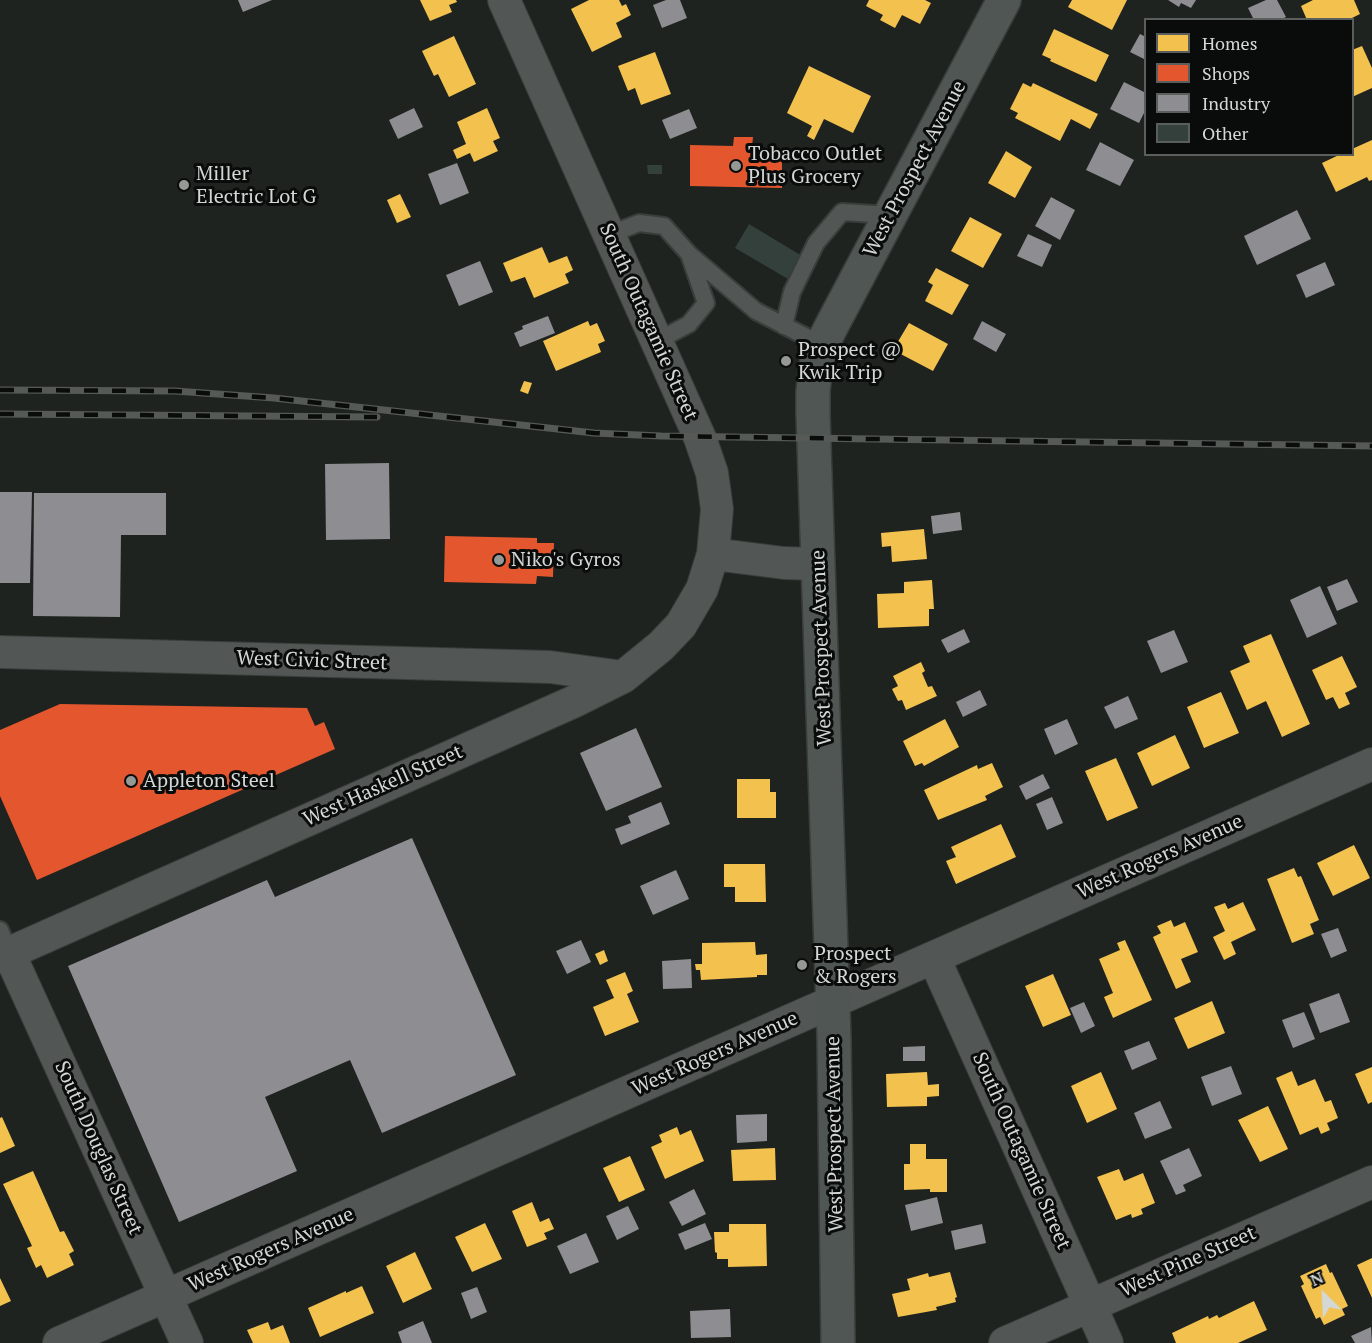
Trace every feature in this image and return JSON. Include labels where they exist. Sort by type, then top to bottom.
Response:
[{"type":"main road","name":"West Prospect Avenue","points":[[838,1343],[832,1003],[813,391],[816,365],[822,345],[1004,0]]},
{"type":"street","name":"South Outagamie Street","points":[[504,0],[700,438],[712,473],[717,509],[712,554]]},
{"type":"street","points":[[712,554],[784,563],[818,564]]},
{"type":"street","name":"West Haskell Street","points":[[3,946],[562,707],[623,677],[661,646],[681,625],[702,589],[712,554]]},
{"type":"street","name":"West Civic Street","points":[[0,652],[550,668],[623,677]]},
{"type":"street","name":"West Rogers Avenue","points":[[59,1343],[1372,764]]},
{"type":"street","name":"South Douglas Street","points":[[3,946],[187,1343]]},
{"type":"street","name":"South Outagamie Street","points":[[934,958],[1107,1343]]},
{"type":"street","name":"West Pine Street","points":[[1005,1343],[1372,1182]]},
{"type":"lane","points":[[784,326],[792,292],[816,243],[842,212],[890,215]]},
{"type":"lane","points":[[608,235],[639,222],[664,226],[689,254],[756,311],[822,345]]},
{"type":"lane","points":[[657,340],[688,324],[706,303],[689,254]]},
{"type":"building: Homes","points":[[420,0],[456,0],[457,2],[449,5],[452,12],[430,21]]},
{"type":"building: Homes","points":[[589,0],[619,0],[622,6],[626,4],[631,15],[616,23],[622,37],[592,52],[571,9]]},
{"type":"building: Homes","points":[[869,0],[925,0],[931,3],[920,24],[902,15],[895,28],[880,20],[883,15],[866,6]]},
{"type":"building: Homes","points":[[1072,0],[1127,0],[1112,30],[1068,7]]},
{"type":"building: Homes","points":[[1313,0],[1354,0],[1360,14],[1352,18],[1306,18],[1301,6]]},
{"type":"building: Homes","points":[[1054,29],[1109,55],[1096,82],[1042,55]]},
{"type":"building: Homes","points":[[454,36],[476,84],[449,97],[438,74],[434,76],[422,51]]},
{"type":"building: Homes","points":[[1362,46],[1372,68],[1372,88],[1354,96],[1354,49]]},
{"type":"building: Homes","points":[[655,52],[671,94],[641,105],[635,88],[628,91],[618,66]]},
{"type":"building: Homes","points":[[809,66],[871,96],[853,133],[824,119],[814,140],[807,136],[812,126],[787,113]]},
{"type":"building: Homes","points":[[1023,83],[1031,87],[1033,83],[1098,114],[1090,129],[1071,119],[1060,141],[1015,118],[1018,113],[1010,109]]},
{"type":"building: Homes","points":[[487,108],[500,138],[493,141],[498,151],[474,162],[470,153],[457,159],[453,150],[466,144],[457,122]]},
{"type":"building: Homes","points":[[1372,140],[1372,180],[1369,181],[1367,177],[1336,192],[1322,163],[1337,156],[1354,156],[1354,148]]},
{"type":"building: Homes","points":[[1006,151],[1032,167],[1015,198],[988,183]]},
{"type":"building: Homes","points":[[400,194],[411,217],[397,223],[387,200]]},
{"type":"building: Homes","points":[[970,217],[1002,234],[983,268],[951,251]]},
{"type":"building: Homes","points":[[542,247],[549,263],[567,256],[573,270],[565,274],[569,283],[534,298],[525,277],[511,282],[503,263]]},
{"type":"building: Homes","points":[[936,268],[969,285],[952,315],[925,301],[933,285],[928,282]]},
{"type":"building: Homes","points":[[588,321],[590,326],[597,323],[605,341],[598,344],[601,352],[556,371],[543,341]]},
{"type":"building: Homes","points":[[909,323],[948,344],[933,371],[893,350]]},
{"type":"building: Homes","points":[[524,381],[532,383],[528,394],[520,391]]},
{"type":"building: Homes","points":[[924,529],[927,559],[892,562],[891,546],[882,547],[881,533]]},
{"type":"building: Homes","points":[[932,580],[934,609],[929,609],[929,626],[878,628],[877,594],[904,593],[904,582]]},
{"type":"building: Homes","points":[[1271,634],[1310,724],[1282,737],[1266,701],[1247,710],[1230,671],[1250,662],[1243,646]]},
{"type":"building: Homes","points":[[1342,656],[1357,687],[1345,693],[1350,704],[1339,709],[1333,697],[1326,700],[1312,670]]},
{"type":"building: Homes","points":[[921,662],[925,671],[922,673],[928,687],[932,686],[937,696],[906,710],[902,700],[898,701],[892,689],[898,686],[893,676]]},
{"type":"building: Homes","points":[[1221,692],[1239,733],[1204,748],[1187,707]]},
{"type":"building: Homes","points":[[945,719],[959,747],[924,766],[922,763],[915,766],[903,741]]},
{"type":"building: Homes","points":[[1175,735],[1190,768],[1152,786],[1137,753]]},
{"type":"building: Homes","points":[[1116,758],[1138,808],[1107,821],[1085,771]]},
{"type":"building: Homes","points":[[992,763],[1003,787],[985,796],[987,800],[938,820],[924,790],[977,765],[978,769]]},
{"type":"building: Homes","points":[[737,779],[770,779],[770,792],[776,792],[776,818],[737,818]]},
{"type":"building: Homes","points":[[1001,824],[1016,857],[956,884],[946,861],[956,857],[951,847]]},
{"type":"building: Homes","points":[[1354,845],[1370,878],[1333,896],[1317,863]]},
{"type":"building: Homes","points":[[724,864],[765,864],[766,902],[735,902],[735,887],[724,887]]},
{"type":"building: Homes","points":[[1294,868],[1298,877],[1301,876],[1319,920],[1310,924],[1314,934],[1292,943],[1267,879]]},
{"type":"building: Homes","points":[[1243,902],[1256,930],[1231,942],[1236,954],[1224,960],[1213,937],[1225,931],[1214,907],[1225,903],[1228,909]]},
{"type":"building: Homes","points":[[1171,920],[1174,927],[1185,922],[1198,952],[1181,959],[1191,982],[1176,989],[1153,937],[1161,933],[1157,926]]},
{"type":"building: Homes","points":[[1125,940],[1152,1000],[1113,1018],[1104,997],[1113,993],[1099,959],[1120,950],[1117,943]]},
{"type":"building: Homes","points":[[755,942],[756,955],[767,954],[767,975],[701,980],[700,970],[696,970],[695,964],[702,964],[702,943]]},
{"type":"building: Homes","points":[[604,950],[608,961],[600,965],[595,954]]},
{"type":"building: Homes","points":[[625,972],[633,991],[627,994],[639,1022],[605,1036],[593,1007],[614,998],[606,980]]},
{"type":"building: Homes","points":[[1053,974],[1071,1015],[1043,1027],[1025,986]]},
{"type":"building: Homes","points":[[1212,1001],[1225,1033],[1188,1049],[1174,1018]]},
{"type":"building: Homes","points":[[1372,1067],[1372,1102],[1368,1104],[1355,1074]]},
{"type":"building: Homes","points":[[1292,1071],[1298,1086],[1315,1079],[1325,1102],[1331,1100],[1338,1118],[1327,1123],[1330,1130],[1321,1134],[1318,1127],[1300,1135],[1276,1078]]},
{"type":"building: Homes","points":[[927,1072],[928,1085],[939,1084],[939,1096],[927,1097],[927,1106],[887,1107],[886,1074]]},
{"type":"building: Homes","points":[[1101,1072],[1117,1109],[1087,1123],[1071,1086]]},
{"type":"building: Homes","points":[[1268,1106],[1288,1149],[1260,1162],[1238,1120]]},
{"type":"building: Homes","points":[[2,1117],[15,1146],[0,1153],[0,1118]]},
{"type":"building: Homes","points":[[677,1127],[680,1135],[691,1130],[704,1161],[665,1179],[651,1147],[662,1142],[659,1135]]},
{"type":"building: Homes","points":[[910,1144],[926,1144],[926,1159],[947,1159],[947,1192],[930,1192],[930,1189],[904,1190],[904,1164],[910,1164]]},
{"type":"building: Homes","points":[[775,1148],[776,1180],[733,1181],[731,1150]]},
{"type":"building: Homes","points":[[630,1156],[645,1190],[619,1202],[603,1168]]},
{"type":"building: Homes","points":[[1119,1169],[1124,1181],[1143,1173],[1155,1203],[1141,1209],[1143,1214],[1132,1218],[1131,1214],[1116,1220],[1097,1177]]},
{"type":"building: Homes","points":[[33,1171],[60,1232],[64,1231],[74,1251],[69,1254],[74,1265],[47,1278],[41,1265],[36,1268],[27,1248],[32,1246],[3,1184]]},
{"type":"building: Homes","points":[[532,1202],[540,1222],[549,1218],[554,1229],[544,1233],[547,1239],[527,1247],[512,1211]]},
{"type":"building: Homes","points":[[485,1223],[502,1259],[472,1272],[455,1237]]},
{"type":"building: Homes","points":[[729,1224],[766,1224],[767,1266],[728,1267],[728,1259],[717,1259],[714,1232],[729,1232]]},
{"type":"building: Homes","points":[[415,1252],[432,1289],[403,1303],[386,1266]]},
{"type":"building: Homes","points":[[1372,1258],[1372,1298],[1357,1265]]},
{"type":"building: Homes","points":[[1326,1264],[1348,1306],[1342,1309],[1345,1315],[1324,1325],[1320,1317],[1316,1319],[1301,1286],[1304,1284],[1300,1276]]},
{"type":"building: Homes","points":[[950,1272],[957,1297],[956,1302],[936,1307],[937,1310],[898,1317],[892,1294],[910,1290],[907,1279],[928,1273],[929,1277]]},
{"type":"building: Homes","points":[[0,1278],[11,1301],[0,1306]]},
{"type":"building: Homes","points":[[362,1286],[374,1313],[320,1337],[308,1308]]},
{"type":"building: Homes","points":[[1254,1301],[1267,1330],[1238,1343],[1176,1343],[1172,1333],[1208,1316],[1209,1319],[1217,1315],[1219,1318]]},
{"type":"building: Homes","points":[[268,1322],[271,1330],[283,1325],[290,1343],[253,1343],[247,1330]]},
{"type":"building: Shops","name":"Tobacco Outlet Plus Grocery","points":[[734,137],[753,137],[752,147],[782,148],[782,188],[690,186],[690,145],[733,146]]},
{"type":"building: Shops","name":"Niko's Gyros","points":[[445,536],[537,538],[537,543],[554,543],[553,577],[537,576],[536,584],[444,582]]},
{"type":"building: Shops","name":"Appleton Steel","points":[[60,704],[307,708],[315,726],[324,722],[335,749],[37,880],[0,796],[0,730]]},
{"type":"building: Industry","points":[[238,0],[272,0],[243,12]]},
{"type":"building: Industry","points":[[666,0],[680,0],[687,18],[662,28],[653,5]]},
{"type":"building: Industry","points":[[1168,0],[1196,0],[1191,8],[1181,3],[1179,7]]},
{"type":"building: Industry","points":[[1266,0],[1277,0],[1286,17],[1253,18],[1248,8]]},
{"type":"building: Industry","points":[[1140,34],[1144,36],[1144,59],[1130,52]]},
{"type":"building: Industry","points":[[1124,82],[1144,92],[1144,113],[1139,123],[1110,109]]},
{"type":"building: Industry","points":[[414,108],[423,127],[398,139],[389,120]]},
{"type":"building: Industry","points":[[689,109],[697,128],[670,139],[662,120]]},
{"type":"building: Industry","points":[[1100,142],[1134,160],[1120,186],[1086,170]]},
{"type":"building: Industry","points":[[457,163],[469,193],[440,205],[428,174]]},
{"type":"building: Industry","points":[[1051,197],[1075,210],[1060,240],[1035,226]]},
{"type":"building: Industry","points":[[1297,210],[1311,239],[1257,265],[1244,236]]},
{"type":"building: Industry","points":[[1028,234],[1052,245],[1042,267],[1017,256]]},
{"type":"building: Industry","points":[[480,261],[493,292],[459,306],[446,275]]},
{"type":"building: Industry","points":[[1325,262],[1335,285],[1306,298],[1296,275]]},
{"type":"building: Industry","points":[[548,316],[555,333],[520,347],[514,333],[523,329],[522,326]]},
{"type":"building: Industry","points":[[982,321],[1006,334],[996,352],[973,339]]},
{"type":"building: Industry","points":[[389,463],[390,539],[326,540],[325,464]]},
{"type":"building: Industry","points":[[0,492],[32,492],[30,583],[0,583]]},
{"type":"building: Industry","points":[[34,493],[166,493],[166,535],[121,535],[120,617],[33,616]]},
{"type":"building: Industry","points":[[960,512],[962,530],[933,534],[931,516]]},
{"type":"building: Industry","points":[[1347,579],[1358,602],[1337,611],[1327,587]]},
{"type":"building: Industry","points":[[1320,586],[1337,624],[1307,638],[1290,600]]},
{"type":"building: Industry","points":[[964,629],[970,642],[948,653],[941,640]]},
{"type":"building: Industry","points":[[1174,630],[1188,662],[1161,673],[1147,641]]},
{"type":"building: Industry","points":[[980,690],[987,705],[963,717],[956,702]]},
{"type":"building: Industry","points":[[1128,696],[1138,719],[1115,729],[1104,707]]},
{"type":"building: Industry","points":[[1067,719],[1078,744],[1055,755],[1044,729]]},
{"type":"building: Industry","points":[[636,728],[662,787],[606,811],[580,753]]},
{"type":"building: Industry","points":[[1043,774],[1050,788],[1026,800],[1019,786]]},
{"type":"building: Industry","points":[[1052,797],[1063,823],[1047,830],[1036,804]]},
{"type":"building: Industry","points":[[661,802],[670,824],[621,845],[615,829],[631,823],[628,816]]},
{"type":"building: Industry","points":[[412,838],[516,1075],[382,1133],[350,1060],[265,1097],[297,1171],[179,1222],[68,966],[267,880],[275,897]]},
{"type":"building: Industry","points":[[676,870],[689,899],[653,915],[640,886]]},
{"type":"building: Industry","points":[[1338,928],[1347,951],[1331,958],[1321,934]]},
{"type":"building: Industry","points":[[581,940],[591,962],[567,974],[556,951]]},
{"type":"building: Industry","points":[[691,959],[692,988],[663,989],[662,961]]},
{"type":"building: Industry","points":[[1339,993],[1350,1022],[1320,1033],[1309,1004]]},
{"type":"building: Industry","points":[[1084,1002],[1095,1026],[1081,1033],[1070,1008]]},
{"type":"building: Industry","points":[[1304,1012],[1315,1039],[1293,1048],[1282,1020]]},
{"type":"building: Industry","points":[[1149,1041],[1157,1059],[1132,1070],[1124,1051]]},
{"type":"building: Industry","points":[[925,1046],[925,1061],[903,1061],[903,1047]]},
{"type":"building: Industry","points":[[1231,1066],[1242,1094],[1212,1106],[1201,1077]]},
{"type":"building: Industry","points":[[1160,1101],[1172,1128],[1145,1139],[1134,1113]]},
{"type":"building: Industry","points":[[767,1114],[767,1141],[737,1143],[736,1115]]},
{"type":"building: Industry","points":[[1189,1148],[1202,1176],[1183,1185],[1186,1191],[1176,1195],[1160,1161]]},
{"type":"building: Industry","points":[[694,1189],[706,1214],[682,1226],[669,1202]]},
{"type":"building: Industry","points":[[937,1197],[943,1223],[911,1231],[905,1205]]},
{"type":"building: Industry","points":[[628,1206],[639,1229],[617,1240],[606,1216]]},
{"type":"building: Industry","points":[[705,1223],[712,1239],[685,1250],[678,1234]]},
{"type":"building: Industry","points":[[982,1224],[986,1243],[955,1250],[951,1231]]},
{"type":"building: Industry","points":[[586,1233],[599,1262],[570,1274],[557,1246]]},
{"type":"building: Industry","points":[[477,1287],[487,1312],[471,1319],[461,1293]]},
{"type":"building: Industry","points":[[730,1309],[731,1337],[691,1338],[690,1311]]},
{"type":"building: Industry","points":[[423,1321],[432,1343],[402,1343],[398,1332]]},
{"type":"building: Industry","points":[[1371,1327],[1372,1343],[1355,1343],[1351,1336]]},
{"type":"building: Other","points":[[647,165],[662,165],[662,174],[648,174]]},
{"type":"building: Other","points":[[749,224],[802,256],[788,279],[735,248]]},
{"type":"railway","points":[[0,390],[175,391],[274,398],[594,433],[661,436],[1372,446]]},
{"type":"railway","points":[[0,414],[377,417]]},
{"type":"place","name":"Tobacco Outlet Plus Grocery","points":[[736,166]]},
{"type":"place","name":"Miller Electric Lot G","points":[[184,185]]},
{"type":"place","name":"Prospect @ Kwik Trip","points":[[786,361]]},
{"type":"place","name":"Niko's Gyros","points":[[499,560]]},
{"type":"place","name":"Appleton Steel","points":[[131,781]]},
{"type":"place","name":"Prospect & Rogers","points":[[802,965]]}]
